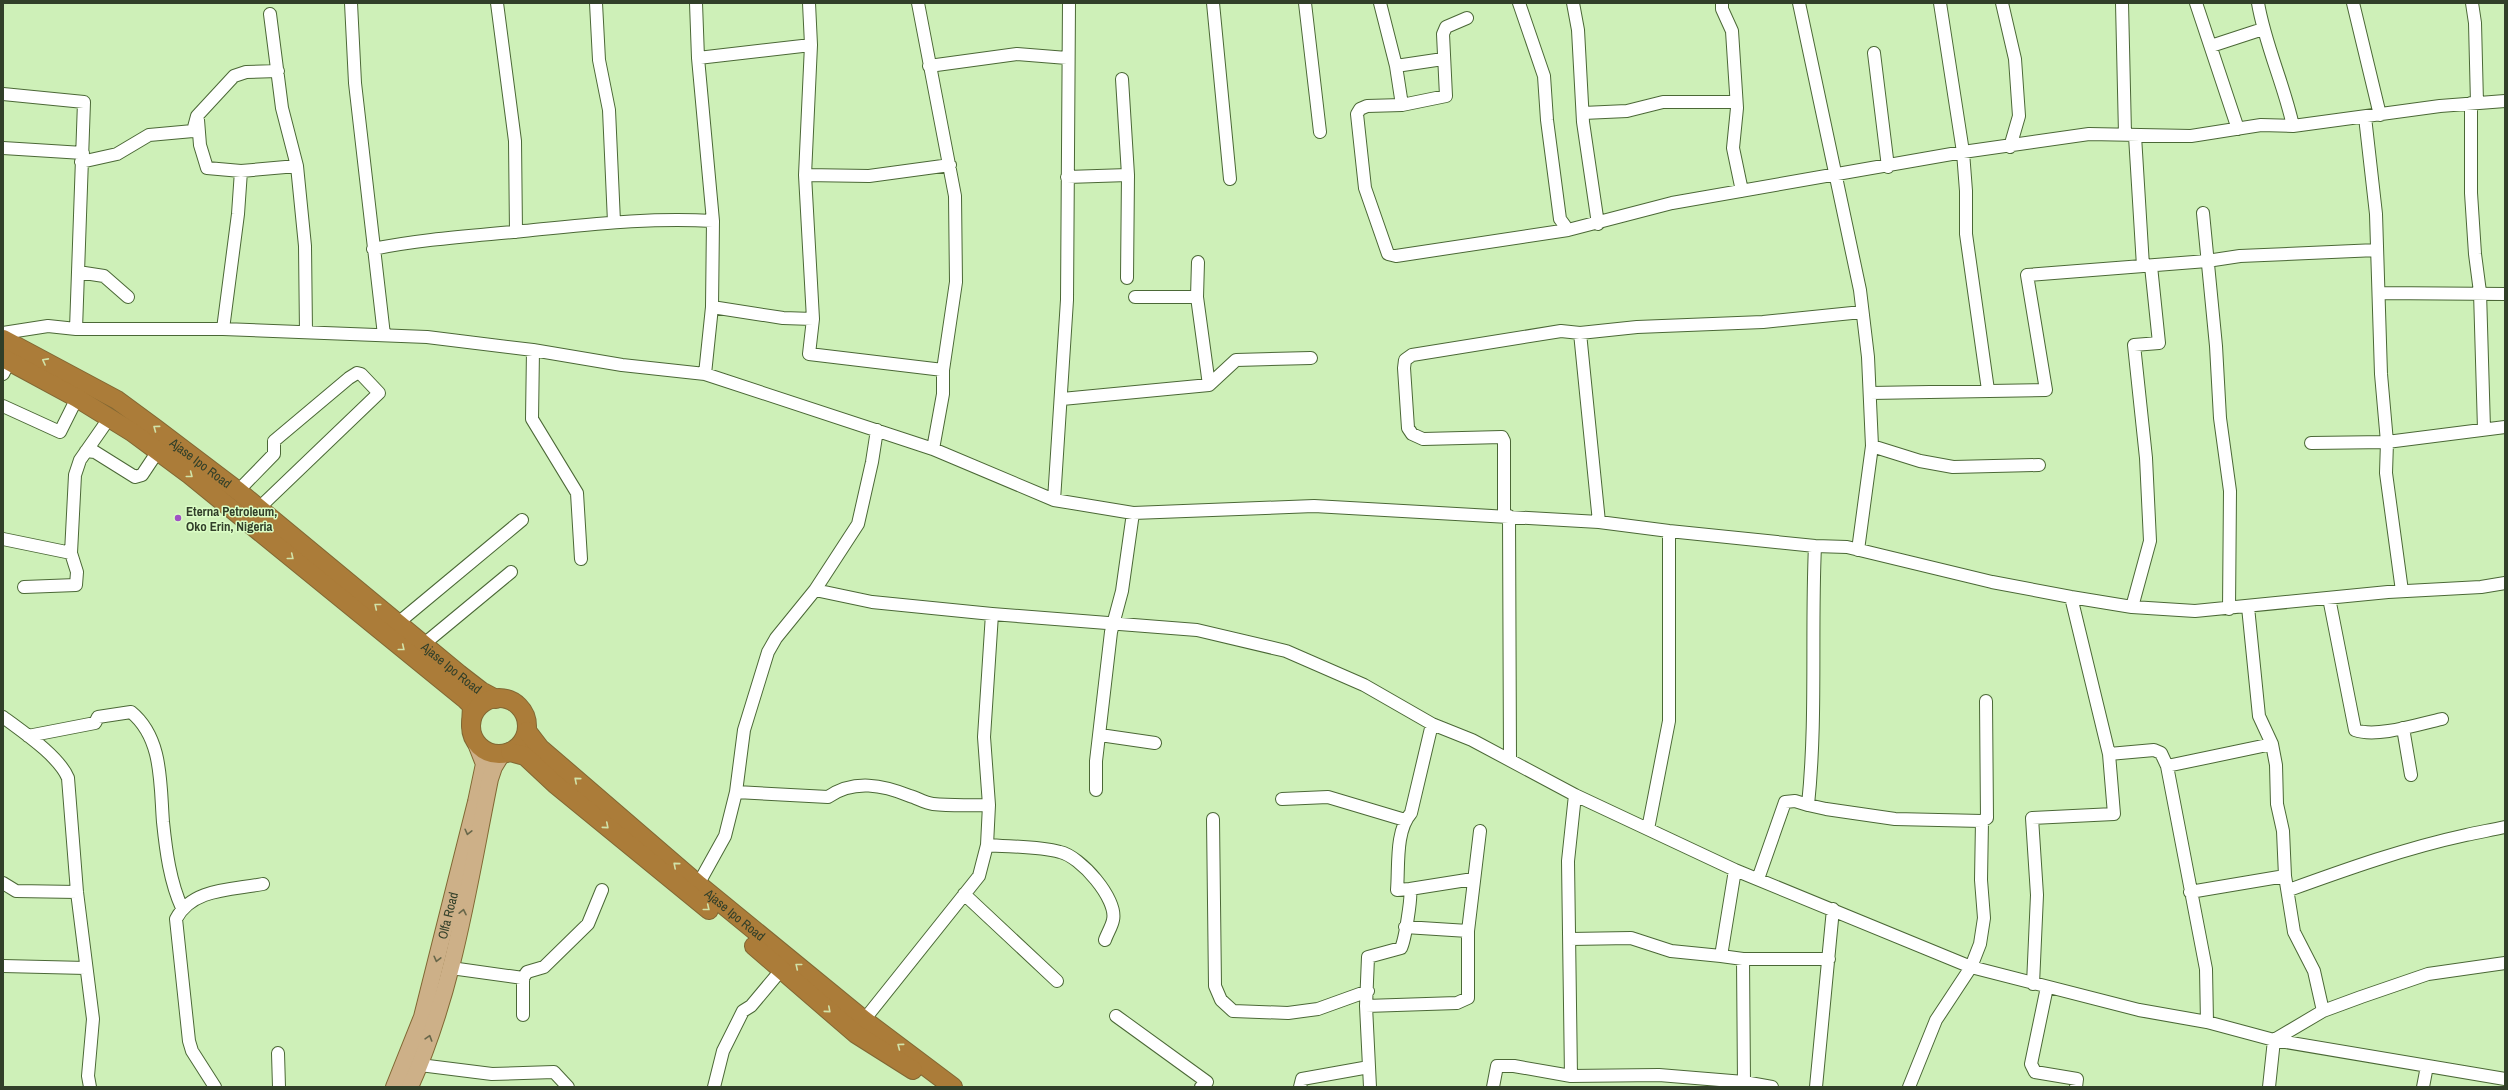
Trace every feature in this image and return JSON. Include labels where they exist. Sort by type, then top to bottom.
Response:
[{"type":"highway","name":"Ajase Ipo Road","points":[[3,339],[65,382],[77,398],[110,417],[158,451],[465,699],[472,706],[473,733]]},
{"type":"highway","name":"Ajase Ipo Road","points":[[5,365],[65,382],[117,400],[238,491],[473,685],[496,699]]},
{"type":"highway","points":[[496,699],[504,699],[519,706],[526,718],[527,731],[518,747],[506,753],[487,751],[473,733],[479,707],[496,699]]},
{"type":"highway","name":"Ajase Ipo Road","points":[[527,731],[540,748],[782,969],[856,1034],[918,1073],[934,1087]]},
{"type":"highway","name":"Ajase Ipo Road","points":[[506,753],[525,756],[555,784],[953,1087]]},
{"type":"main road","name":"Olfa Road","points":[[394,1087],[422,1017],[484,764],[473,733]]},
{"type":"main road","points":[[410,1087],[420,1065],[451,968],[490,779],[494,768],[506,753]]},
{"type":"street","points":[[351,3],[356,83],[373,249],[384,335]]},
{"type":"street","points":[[497,3],[515,141],[516,232]]},
{"type":"street","points":[[596,3],[599,60],[609,110],[614,222]]},
{"type":"street","points":[[696,3],[698,58],[713,221],[712,307],[705,374]]},
{"type":"street","points":[[809,3],[811,45],[805,175],[813,319],[809,354],[943,370]]},
{"type":"street","points":[[918,3],[955,196],[956,282],[943,370],[943,394],[933,450]]},
{"type":"street","points":[[1054,500],[1062,399],[1067,300],[1067,58],[1069,3]]},
{"type":"street","points":[[1213,3],[1230,179]]},
{"type":"street","points":[[1305,3],[1320,132]]},
{"type":"street","points":[[1380,3],[1396,66],[1402,105]]},
{"type":"street","points":[[1519,3],[1544,76],[1548,127],[1560,219],[1568,230]]},
{"type":"street","points":[[1573,3],[1578,30],[1583,113],[1598,224]]},
{"type":"street","points":[[1722,3],[1722,10],[1732,31],[1736,102],[1736,134],[1733,148],[1742,191]]},
{"type":"street","points":[[1799,3],[1836,176],[1862,312],[1870,393],[1872,446],[1858,550]]},
{"type":"street","points":[[1940,3],[1963,152],[1966,191],[1966,234],[1988,390]]},
{"type":"street","points":[[2002,3],[2015,59],[2019,116],[2010,147]]},
{"type":"street","points":[[2122,3],[2130,135],[2147,266],[2159,343],[2134,345],[2146,458],[2150,541],[2132,607]]},
{"type":"street","points":[[2196,3],[2238,129]]},
{"type":"street","points":[[2258,3],[2263,29],[2287,100],[2293,126]]},
{"type":"street","points":[[2353,3],[2380,115]]},
{"type":"street","points":[[2472,3],[2475,22],[2471,193],[2474,254],[2480,292],[2484,429]]},
{"type":"street","points":[[270,14],[282,108],[296,166],[305,246],[306,332]]},
{"type":"street","points":[[1467,18],[1446,27],[1443,34],[1443,59],[1446,96],[1402,105],[1367,106],[1360,109],[1357,114],[1365,188],[1388,254],[1396,256],[1465,247],[1568,230],[1598,224],[1672,203],[1888,167],[1963,152],[2010,147],[2089,134],[2191,136],[2260,125],[2293,126],[2474,103],[2505,101]]},
{"type":"street","points":[[2211,46],[2263,29]]},
{"type":"street","points":[[698,58],[811,45]]},
{"type":"street","points":[[1874,53],[1888,167]]},
{"type":"street","points":[[929,66],[1018,54],[1067,58]]},
{"type":"street","points":[[1396,66],[1443,59]]},
{"type":"street","points":[[3,148],[82,157],[117,154],[141,139],[154,134],[193,131],[197,116],[234,76],[246,72],[278,71]]},
{"type":"street","points":[[1122,78],[1128,175],[1127,278]]},
{"type":"street","points":[[3,94],[84,102],[76,329]]},
{"type":"street","points":[[1583,113],[1627,111],[1663,102],[1736,102]]},
{"type":"street","points":[[197,116],[200,145],[207,168],[241,171],[296,166]]},
{"type":"street","points":[[2366,117],[2377,250],[2380,374],[2387,442],[2386,474],[2402,591]]},
{"type":"street","points":[[805,175],[869,176],[950,165]]},
{"type":"street","points":[[223,329],[238,214],[241,171]]},
{"type":"street","points":[[1067,177],[1128,175]]},
{"type":"street","points":[[2203,213],[2216,346],[2220,418],[2230,491],[2229,609]]},
{"type":"street","points":[[373,249],[415,241],[614,222],[682,219],[713,221]]},
{"type":"street","points":[[1870,393],[2046,390],[2027,275],[2207,261],[2240,256],[2377,250]]},
{"type":"street","points":[[1198,262],[1197,297],[1209,386]]},
{"type":"street","points":[[78,272],[104,276],[128,298]]},
{"type":"street","points":[[2379,293],[2480,292],[2505,294]]},
{"type":"street","points":[[1135,297],[1197,297]]},
{"type":"street","points":[[712,307],[783,318],[813,319]]},
{"type":"street","points":[[1510,760],[1507,516],[1504,441],[1502,437],[1423,439],[1412,434],[1408,428],[1404,368],[1405,360],[1412,354],[1561,331],[1580,333],[1637,327],[1763,322],[1862,312]]},
{"type":"street","points":[[3,333],[48,326],[76,329],[223,329],[427,337],[533,350],[622,365],[705,374],[877,430],[933,450],[1054,500],[1133,513],[1314,506],[1599,522],[1669,531],[1858,550],[1992,582],[2071,597],[2132,607],[2195,611],[2229,609],[2402,591],[2481,587],[2505,583]]},
{"type":"street","points":[[1580,333],[1599,522]]},
{"type":"street","points":[[533,350],[532,419],[577,492],[581,559]]},
{"type":"street","points":[[1062,399],[1209,386],[1236,360],[1311,358]]},
{"type":"street","points":[[238,491],[274,454],[274,441],[349,378],[357,373],[361,374],[379,393],[259,508]]},
{"type":"street","points":[[3,406],[60,432],[77,398]]},
{"type":"street","points":[[24,588],[76,585],[77,572],[71,553],[75,475],[86,451],[110,417]]},
{"type":"street","points":[[2311,443],[2387,442],[2505,427]]},
{"type":"street","points":[[695,890],[725,836],[736,792],[744,730],[763,665],[776,638],[815,590],[858,524],[872,462],[877,430]]},
{"type":"street","points":[[1872,446],[1920,461],[1953,467],[2039,465]]},
{"type":"street","points":[[86,451],[95,452],[135,477],[142,475],[158,451]]},
{"type":"street","points":[[1096,790],[1100,735],[1114,622],[1122,591],[1133,513]]},
{"type":"street","points":[[398,623],[522,520]]},
{"type":"street","points":[[1648,829],[1669,721],[1669,531]]},
{"type":"street","points":[[3,540],[71,553]]},
{"type":"street","points":[[1808,805],[1813,759],[1812,616],[1815,546]]},
{"type":"street","points":[[424,644],[511,572]]},
{"type":"street","points":[[815,590],[872,602],[992,614],[1114,622],[1197,630],[1286,651],[1364,684],[1432,724],[1510,760],[1575,795],[1735,870],[1971,967],[2139,1010],[2207,1022],[2274,1040],[2505,1079]]},
{"type":"street","points":[[2033,984],[2037,895],[2032,818],[2114,814],[2109,754],[2071,597]]},
{"type":"street","points":[[2329,598],[2355,730],[2360,732],[2403,728],[2442,719]]},
{"type":"street","points":[[2248,607],[2259,716],[2272,744],[2276,765],[2277,804],[2283,831],[2285,876],[2289,890],[2294,932],[2314,971],[2323,1011]]},
{"type":"street","points":[[864,1020],[980,876],[987,845],[989,805],[984,737],[992,614]]},
{"type":"street","points":[[1758,879],[1785,802],[1795,801],[1826,809],[1895,819],[1982,821],[1987,818],[1988,790],[1986,701]]},
{"type":"street","points":[[28,736],[94,723],[98,717],[113,713],[131,712],[143,721],[156,753],[161,780],[168,861],[175,895],[182,908]]},
{"type":"street","points":[[3,717],[28,736],[65,770],[68,778],[77,892],[93,1019],[88,1076],[90,1087]]},
{"type":"street","points":[[1432,724],[1411,813],[1405,820],[1397,890],[1473,879]]},
{"type":"street","points":[[2403,728],[2411,775]]},
{"type":"street","points":[[1100,735],[1155,743]]},
{"type":"street","points":[[2167,766],[2272,744]]},
{"type":"street","points":[[2109,754],[2154,750],[2161,753],[2167,766],[2206,969],[2207,1022]]},
{"type":"street","points":[[736,792],[828,797],[844,789],[876,785],[887,787],[932,804],[989,805]]},
{"type":"street","points":[[1571,1076],[1568,860],[1575,795]]},
{"type":"street","points":[[1282,799],[1328,796],[1405,820]]},
{"type":"street","points":[[1213,819],[1215,980],[1221,1000],[1233,1011],[1288,1013],[1318,1009],[1368,991]]},
{"type":"street","points":[[1909,1087],[1936,1020],[1971,967],[1980,944],[1984,918],[1981,880],[1982,821]]},
{"type":"street","points":[[2289,890],[2354,867],[2407,851],[2466,834],[2505,827]]},
{"type":"street","points":[[1366,1006],[1457,1003],[1468,998],[1468,931],[1473,879],[1480,831]]},
{"type":"street","points":[[987,845],[1060,852],[1072,856],[1093,876],[1112,904],[1114,920],[1105,940]]},
{"type":"street","points":[[1721,956],[1735,870]]},
{"type":"street","points":[[2190,892],[2285,876]]},
{"type":"street","points":[[3,883],[16,891],[77,892]]},
{"type":"street","points":[[215,1087],[192,1050],[189,1041],[176,920],[182,908],[200,895],[263,884]]},
{"type":"street","points":[[1370,1087],[1366,1006],[1368,991],[1368,957],[1401,948],[1406,936],[1405,927],[1412,894],[1410,889]]},
{"type":"street","points":[[523,1015],[523,978],[527,972],[544,967],[588,924],[602,890]]},
{"type":"street","points":[[964,894],[1057,981]]},
{"type":"street","points":[[1816,1087],[1833,909]]},
{"type":"street","points":[[1405,927],[1468,931]]},
{"type":"street","points":[[1570,940],[1631,938],[1671,951],[1743,959],[1829,959]]},
{"type":"street","points":[[1743,959],[1744,1082]]},
{"type":"street","points":[[2274,1040],[2323,1011],[2428,974],[2505,963]]},
{"type":"street","points":[[3,966],[86,968]]},
{"type":"street","points":[[451,968],[523,978]]},
{"type":"street","points":[[714,1087],[723,1051],[743,1011],[751,1006],[782,969]]},
{"type":"street","points":[[2047,987],[2031,1064],[2035,1072],[2077,1079],[2076,1087]]},
{"type":"street","points":[[1116,1016],[1207,1082],[1201,1087]]},
{"type":"street","points":[[2269,1087],[2274,1040]]},
{"type":"street","points":[[278,1052],[279,1087]]},
{"type":"street","points":[[420,1065],[492,1074],[554,1072],[568,1087]]},
{"type":"street","points":[[1494,1087],[1497,1066],[1514,1066],[1571,1076],[1659,1075],[1744,1082],[1772,1087]]},
{"type":"street","points":[[2423,1087],[2427,1066]]},
{"type":"street","points":[[1300,1087],[1302,1079],[1369,1067]]},
{"type":"place","name":"Eterna Petroleum, Oko Erin, Nigeria","points":[[178,518]]}]
